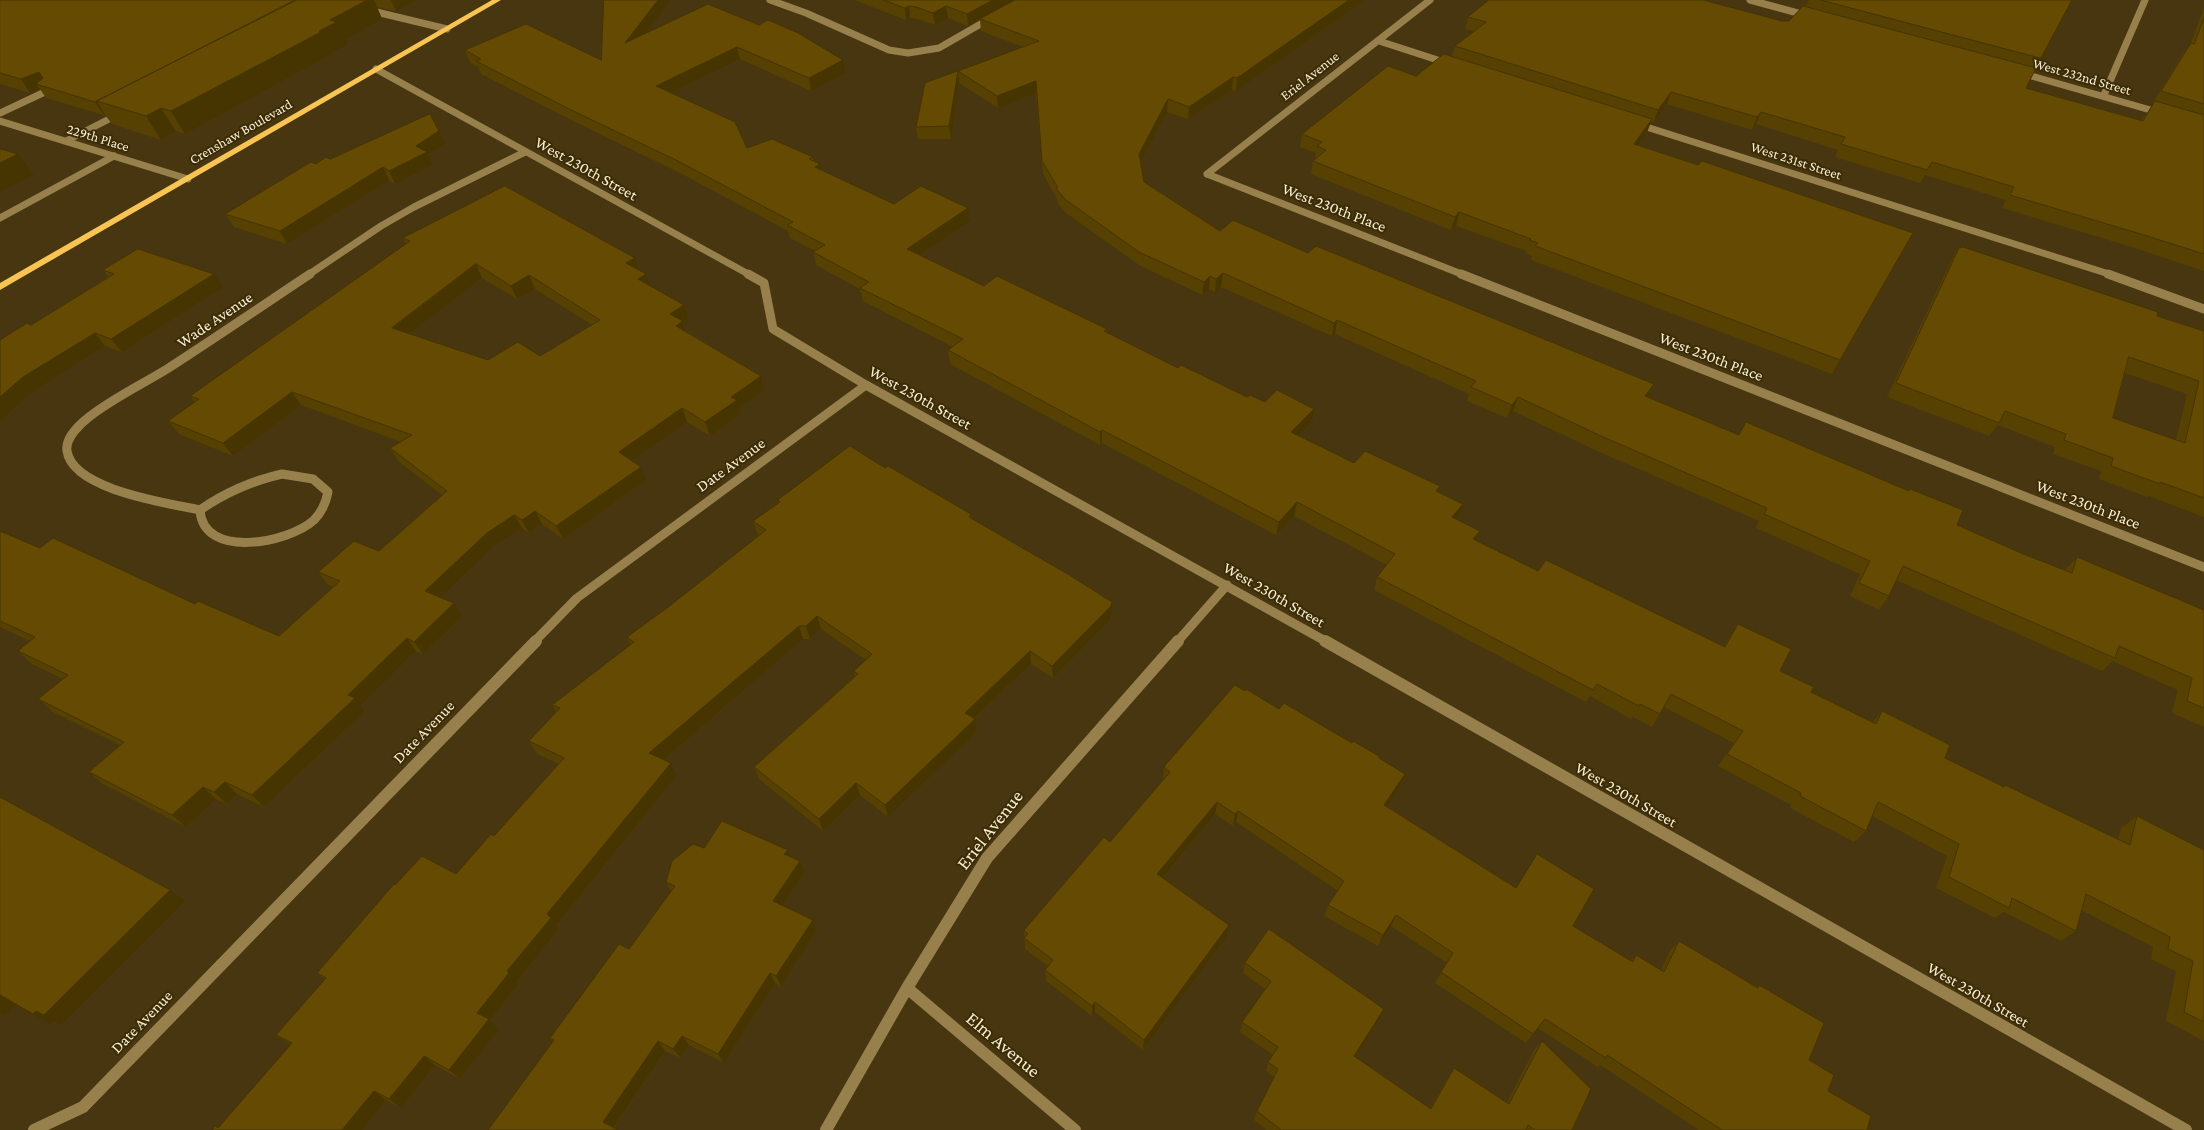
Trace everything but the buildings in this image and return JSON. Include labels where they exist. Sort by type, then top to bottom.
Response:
[{"type":"main road","name":"Crenshaw Boulevard","points":[[0,287],[497,0]]},
{"type":"street","points":[[770,0],[806,13],[889,50],[908,53],[939,48],[996,16]]},
{"type":"street","name":"Eriel Avenue","points":[[1207,174],[1430,0]]},
{"type":"street","points":[[1750,0],[1817,18]]},
{"type":"street","points":[[2104,95],[2145,0]]},
{"type":"street","points":[[361,8],[447,29]]},
{"type":"street","points":[[1379,41],[1455,65]]},
{"type":"street","name":"West 230th Street","points":[[376,69],[764,283],[773,329],[866,385],[1227,585],[2186,1130]]},
{"type":"street","name":"West 232nd Street","points":[[2018,72],[2168,114]]},
{"type":"street","points":[[0,113],[47,91]]},
{"type":"street","points":[[66,141],[128,109]]},
{"type":"street","name":"229th Place","points":[[0,121],[188,179]]},
{"type":"street","name":"West 231st Street","points":[[1634,122],[2105,273],[2204,309]]},
{"type":"street","name":"Wade Avenue","points":[[200,510],[118,490],[90,479],[72,466],[67,450],[72,434],[89,418],[170,367],[381,226],[414,207],[525,152]]},
{"type":"street","points":[[0,218],[114,156]]},
{"type":"street","name":"West 230th Place","points":[[1207,174],[2204,567]]},
{"type":"street","name":"Date Avenue","points":[[34,1130],[83,1107],[577,598],[866,385]]},
{"type":"street","points":[[282,474],[313,479],[328,492],[324,509],[308,525],[278,539],[249,542],[219,539],[203,526],[200,510],[228,490],[255,480],[282,474]]},
{"type":"street","name":"Eriel Avenue","points":[[826,1130],[907,988],[987,858],[1227,585]]},
{"type":"street","name":"Elm Avenue","points":[[907,988],[1075,1130]]}]
